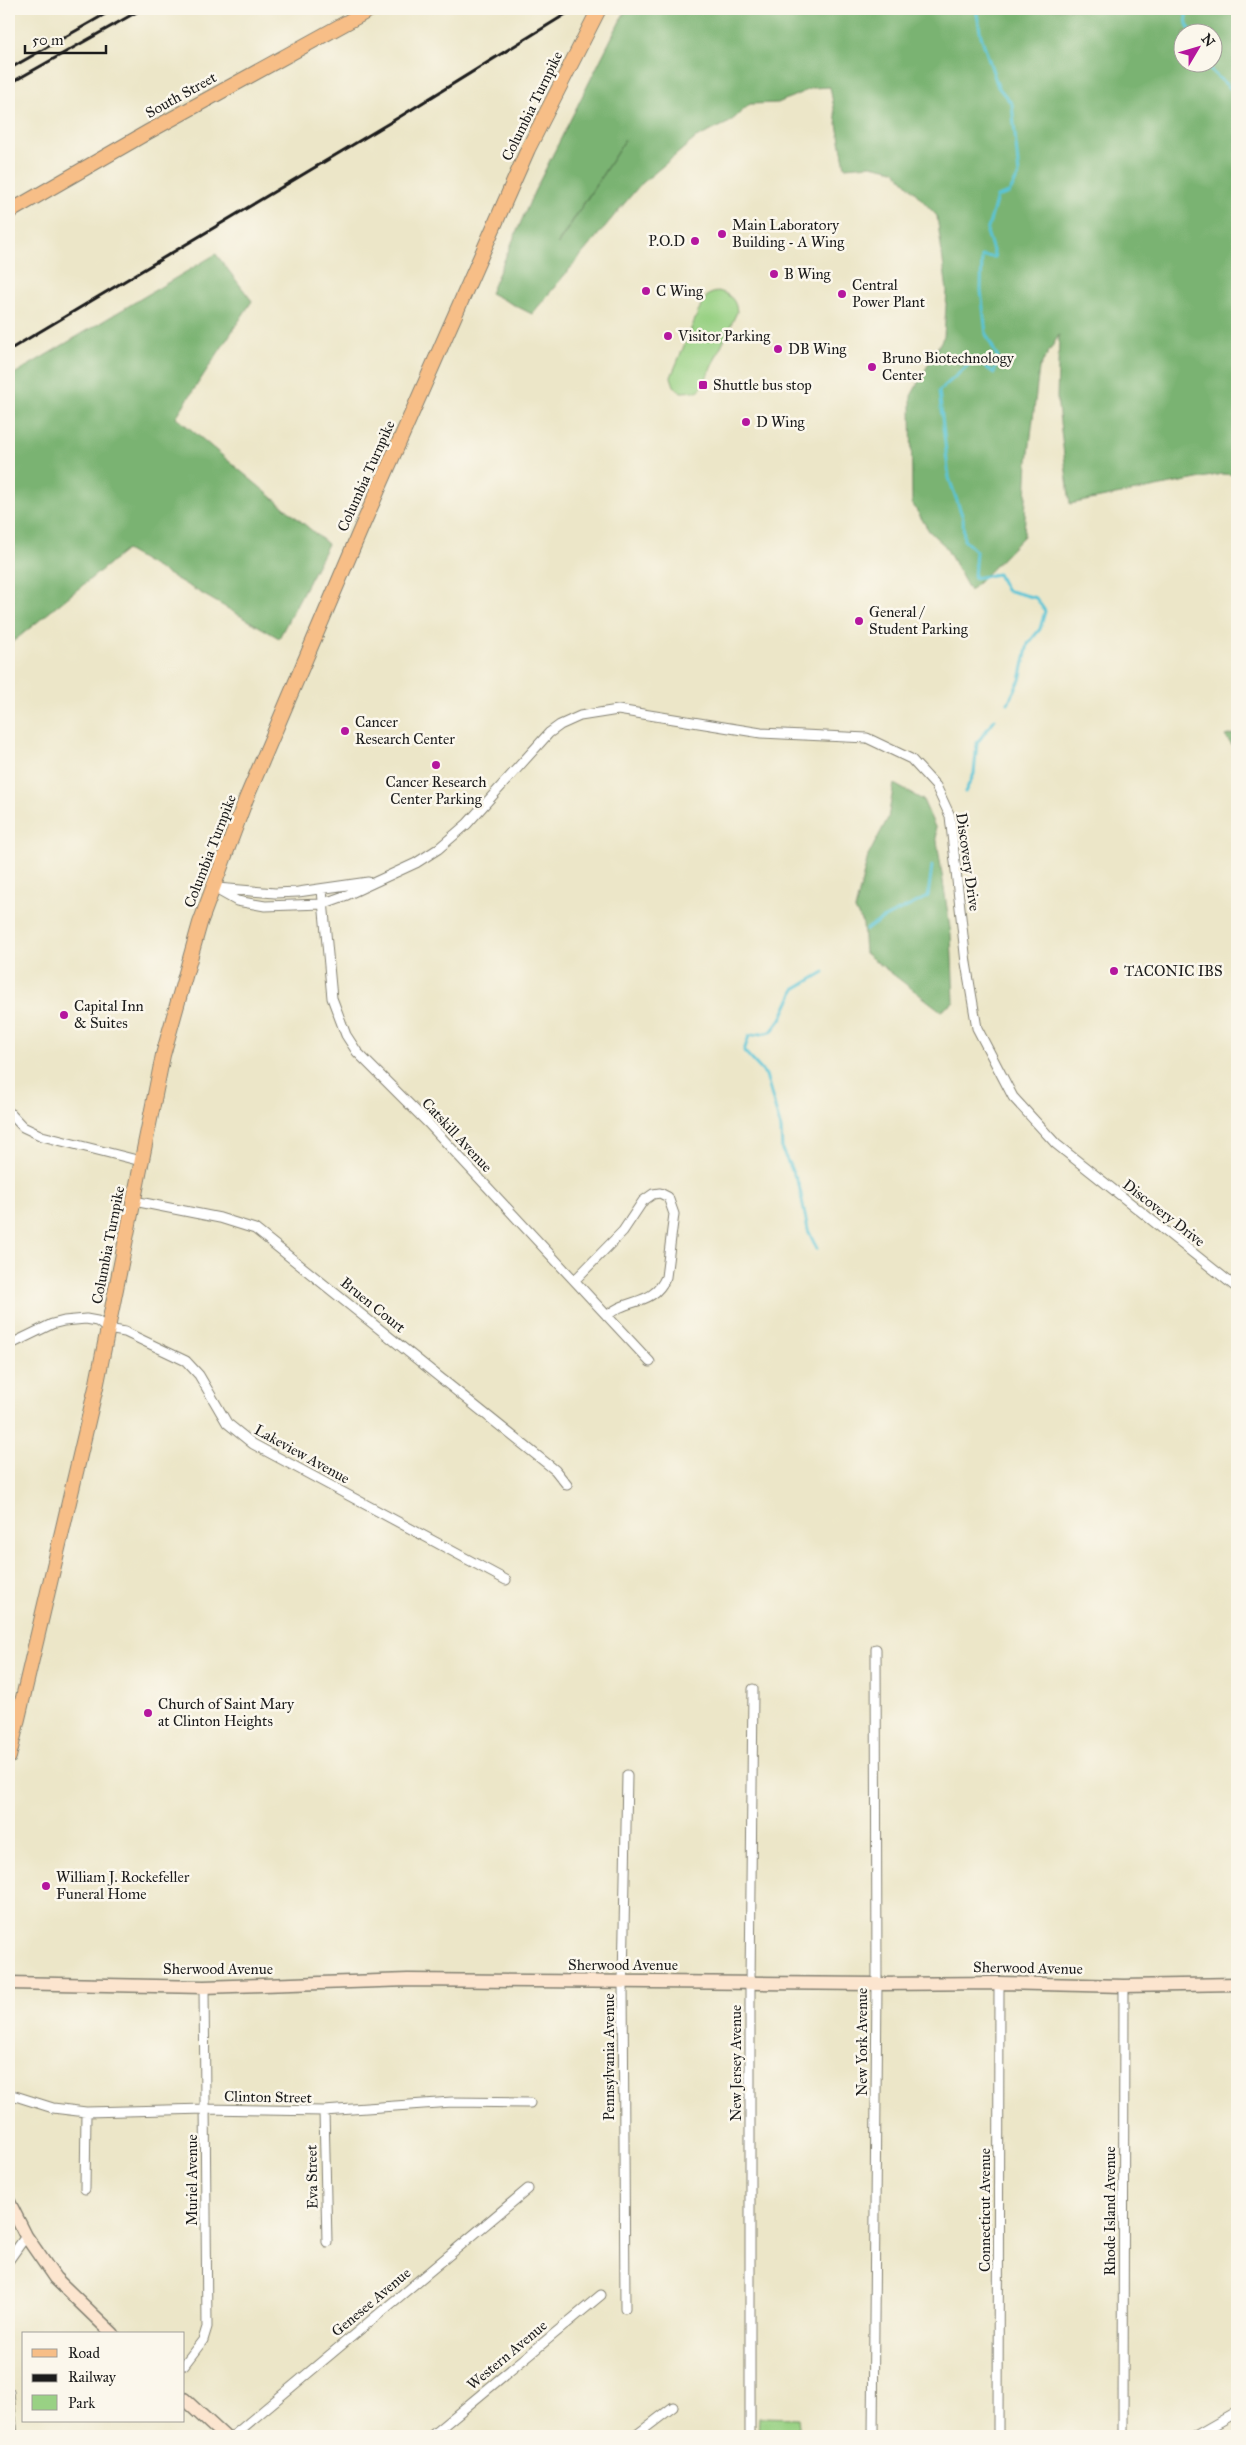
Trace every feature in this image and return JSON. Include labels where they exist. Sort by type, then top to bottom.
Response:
[{"type":"main road","name":"South Street","points":[[9,212],[360,13],[371,9]]},
{"type":"main road","name":"Columbia Turnpike","points":[[9,1757],[108,1329],[169,1031],[189,958],[212,887],[253,784],[360,531],[525,156],[599,9]]},
{"type":"street","name":"Discovery Drive","points":[[212,887],[237,901],[265,906],[322,904],[416,863],[438,849],[467,824],[549,733],[560,725],[580,716],[618,710],[752,732],[867,738],[912,759],[936,786],[950,816],[966,963],[977,1028],[1013,1097],[1056,1144],[1237,1288]]},
{"type":"street","name":"Discovery Drive","points":[[212,887],[275,893],[322,890],[379,880]]},
{"type":"street","name":"Catskill Avenue","points":[[322,890],[332,998],[342,1027],[357,1052],[428,1123],[650,1362]]},
{"type":"street","points":[[9,1112],[23,1127],[42,1136],[142,1161]]},
{"type":"street","points":[[574,1280],[623,1230],[643,1201],[653,1194],[660,1193],[668,1197],[674,1214],[666,1277],[662,1285],[647,1298],[613,1311],[607,1316]]},
{"type":"street","name":"Bruen Court","points":[[134,1201],[220,1218],[255,1229],[555,1470],[567,1485]]},
{"type":"street","name":"Lakeview Avenue","points":[[9,1345],[52,1324],[64,1321],[86,1319],[97,1321],[108,1329],[125,1332],[186,1361],[199,1375],[227,1423],[253,1444],[506,1580]]},
{"type":"street","name":"New York Avenue","points":[[873,2436],[877,1984],[876,1649]]},
{"type":"street","name":"New Jersey Avenue","points":[[750,2436],[750,1983],[753,1689]]},
{"type":"street","name":"Pennsylvania Avenue","points":[[625,2308],[623,1981],[627,1775]]},
{"type":"street","name":"Sherwood Avenue","points":[[9,1983],[204,1987],[408,1980],[877,1984],[999,1983],[1124,1986],[1237,1984]]},
{"type":"street","name":"Connecticut Avenue","points":[[998,2436],[999,1983]]},
{"type":"street","name":"Rhode Island Avenue","points":[[1124,1986],[1124,2436]]},
{"type":"street","name":"Muriel Avenue","points":[[185,2364],[203,2340],[207,2327],[204,1987]]},
{"type":"street","name":"Clinton Street","points":[[9,2094],[53,2108],[86,2112],[206,2109],[324,2111],[452,2102],[530,2103]]},
{"type":"street","name":"Eva Street","points":[[324,2111],[327,2242]]},
{"type":"street","points":[[85,2189],[86,2112]]},
{"type":"street","name":"Genesee Avenue","points":[[233,2436],[528,2189]]},
{"type":"street","points":[[9,2202],[26,2236],[55,2278],[112,2332]]},
{"type":"street","points":[[9,2260],[26,2236]]},
{"type":"street","name":"Western Avenue","points":[[430,2436],[601,2295]]},
{"type":"street","points":[[9,2392],[13,2436]]},
{"type":"street","points":[[185,2400],[224,2436]]},
{"type":"street","points":[[635,2436],[673,2407]]},
{"type":"street","points":[[1195,2436],[1237,2412]]},
{"type":"green space","points":[[626,9],[1237,9],[1237,475],[1222,474],[1070,504],[1057,398],[1059,335],[1039,368],[1028,461],[1024,536],[970,591],[945,546],[929,531],[912,503],[911,396],[944,336],[947,291],[937,216],[894,170],[871,165],[845,167],[830,87],[812,88],[778,103],[750,104],[730,122],[696,138],[639,186],[532,314],[490,293],[534,192]],"holes":[[[625,140],[558,244],[558,243]]]},
{"type":"green space","points":[[216,254],[252,301],[176,417],[328,544],[279,638],[126,550],[9,645],[9,377]]},
{"type":"green space","points":[[718,291],[732,298],[737,312],[702,387],[698,391],[681,392],[674,386],[671,377],[701,305],[708,295]]},
{"type":"green space","points":[[1237,733],[1237,752],[1225,736]]},
{"type":"green space","points":[[894,784],[923,800],[935,827],[951,935],[954,1002],[941,1011],[865,953],[863,924],[855,910],[868,856],[888,818]]},
{"type":"green space","points":[[759,2417],[798,2418],[800,2436],[758,2436]]},
{"type":"waterway","points":[[976,9],[981,36],[998,87],[1012,104],[1019,175],[1009,193],[997,197],[987,232],[995,257],[982,256],[981,290],[986,334],[998,358],[994,373],[975,359],[939,391],[949,478],[963,518],[964,540],[976,551],[974,578],[998,574],[1006,590],[1036,598],[1045,611],[1040,629],[1028,644],[1020,680],[1008,703]]},
{"type":"waterway","points":[[1185,9],[1187,22]]},
{"type":"waterway","points":[[1212,72],[1237,94]]},
{"type":"waterway","points":[[965,792],[974,774],[977,743],[995,719]]},
{"type":"waterway","points":[[866,930],[873,924],[928,896],[932,866]]},
{"type":"waterway","points":[[817,1249],[808,1230],[799,1185],[782,1150],[781,1129],[766,1075],[744,1051],[749,1036],[771,1032],[781,1019],[795,989],[824,972]]},
{"type":"railway","points":[[9,69],[114,9]]},
{"type":"railway","points":[[9,84],[142,9]]},
{"type":"railway","points":[[9,350],[401,116],[574,9]]},
{"type":"place","name":"Main Laboratory Building - A Wing","points":[[722,234]]},
{"type":"place","name":"P.O.D","points":[[695,241]]},
{"type":"place","name":"B Wing","points":[[774,274]]},
{"type":"place","name":"C Wing","points":[[646,291]]},
{"type":"place","name":"Central Power Plant","points":[[842,294]]},
{"type":"place","name":"Visitor Parking","points":[[668,336]]},
{"type":"place","name":"DB Wing","points":[[778,349]]},
{"type":"place","name":"Bruno Biotechnology Center","points":[[872,367]]},
{"type":"place","name":"Shuttle bus stop","points":[[703,385]]},
{"type":"place","name":"D Wing","points":[[746,422]]},
{"type":"place","name":"General / Student Parking","points":[[859,621]]},
{"type":"place","name":"Cancer Research Center","points":[[345,731]]},
{"type":"place","name":"Cancer Research Center Parking","points":[[436,765]]},
{"type":"place","name":"TACONIC IBS","points":[[1114,971]]},
{"type":"place","name":"Capital Inn & Suites","points":[[64,1015]]},
{"type":"place","name":"Church of Saint Mary at Clinton Heights","points":[[148,1713]]},
{"type":"place","name":"William J. Rockefeller Funeral Home","points":[[46,1886]]}]
